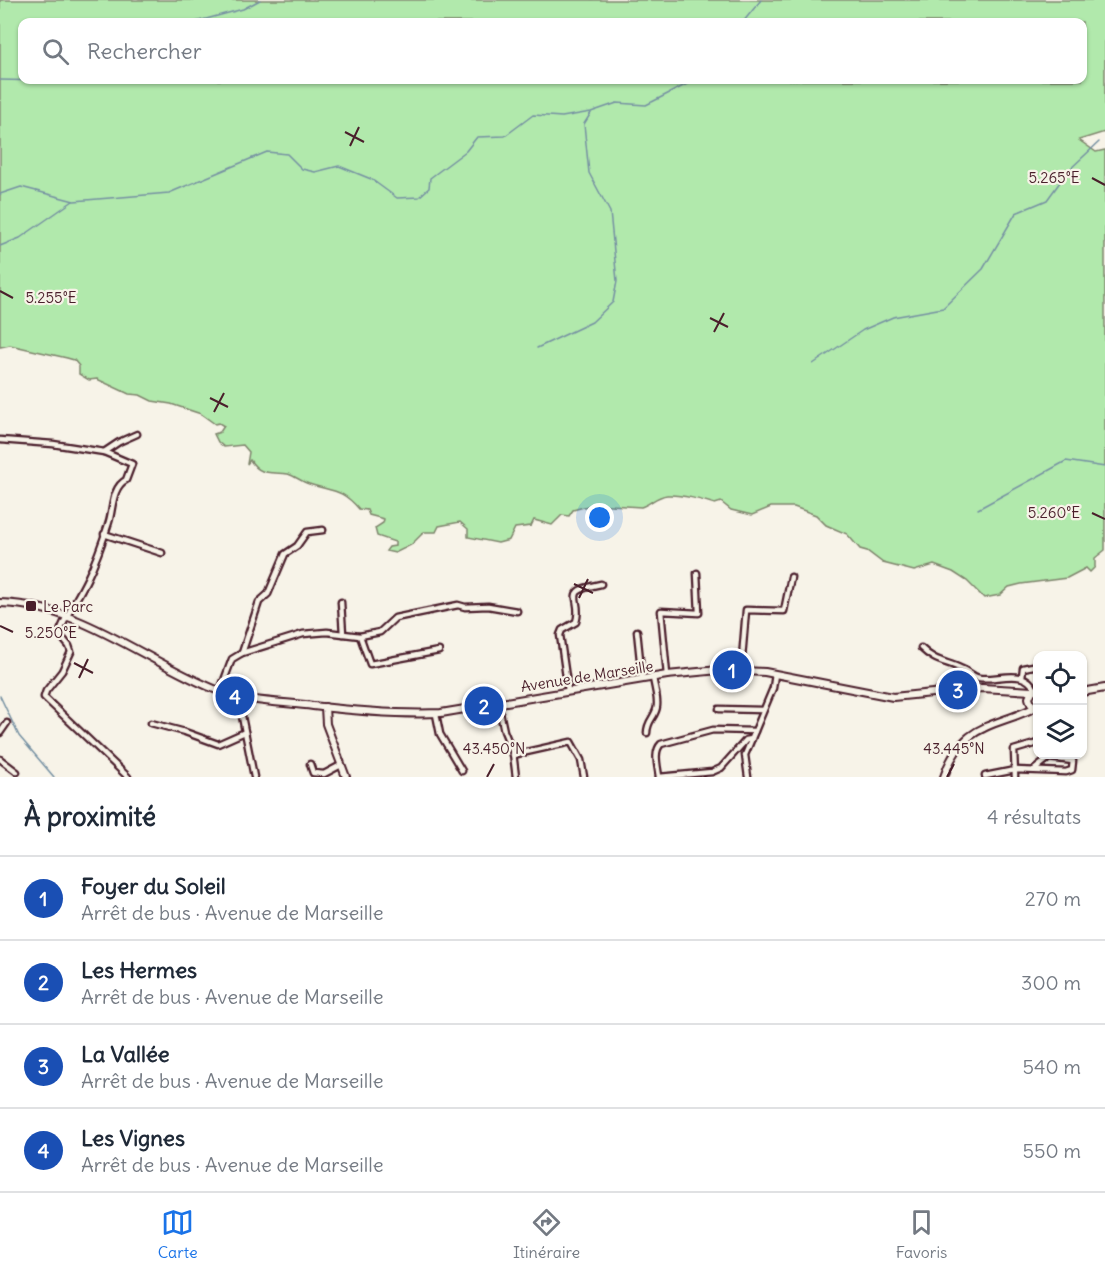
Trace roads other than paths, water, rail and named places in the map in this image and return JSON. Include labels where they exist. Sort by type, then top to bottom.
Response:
[{"type":"street","points":[[104,452],[137,434]]},
{"type":"street","points":[[0,440],[53,444],[104,452],[132,464],[126,480],[121,482],[117,489],[90,574],[66,615],[59,634],[71,652],[62,671],[44,697],[128,777]]},
{"type":"street","points":[[242,653],[259,602],[268,594],[285,554],[297,546],[307,532],[323,531]]},
{"type":"street","points":[[104,534],[162,553]]},
{"type":"street","points":[[667,675],[661,611],[699,613],[697,573]]},
{"type":"street","points":[[741,669],[746,609],[784,611],[790,577]]},
{"type":"street","points":[[568,691],[560,635],[562,630],[576,622],[577,592],[584,587],[601,584]]},
{"type":"street","points":[[341,602],[343,634]]},
{"type":"street","name":"Avenue de Marseille","points":[[0,603],[32,606],[66,615],[220,691],[238,696],[410,715],[436,714],[667,675],[741,669],[893,697],[971,688],[1033,690]]},
{"type":"street","points":[[220,691],[232,659],[242,653],[303,634],[327,632],[360,636],[380,632],[395,618],[458,604],[465,607],[488,606],[517,611]]},
{"type":"street","points":[[637,631],[642,679]]},
{"type":"street","points":[[360,636],[370,664],[439,651]]},
{"type":"street","points":[[921,648],[937,661],[960,668],[977,678],[1022,677],[1033,687]]},
{"type":"street","points":[[1022,677],[1025,666],[1033,665]]},
{"type":"street","points":[[748,777],[745,755],[773,688],[775,674]]},
{"type":"street","points":[[647,733],[648,720],[657,707],[653,677]]},
{"type":"street","points":[[1087,691],[1105,688]]},
{"type":"street","points":[[1016,690],[1035,705]]},
{"type":"street","points":[[1020,713],[1033,693]]},
{"type":"street","points":[[238,696],[254,777]]},
{"type":"street","points":[[498,703],[517,777]]},
{"type":"street","points":[[325,707],[326,724],[346,777]]},
{"type":"street","points":[[946,777],[952,759],[972,733],[987,725],[1033,708]]},
{"type":"street","points":[[719,709],[763,710]]},
{"type":"street","points":[[436,714],[440,734],[462,771]]},
{"type":"street","points":[[0,733],[7,723]]},
{"type":"street","points":[[151,723],[218,744],[245,732]]},
{"type":"street","points":[[752,739],[746,740],[721,768],[712,772],[659,777],[656,753],[657,747],[661,744],[713,730],[755,731]]},
{"type":"street","points":[[513,755],[571,742],[581,760],[584,777]]},
{"type":"street","points":[[1015,777],[1014,750],[1033,744]]},
{"type":"street","points":[[985,776],[1015,770],[1066,772],[1072,770],[1073,761],[1049,758],[1034,770]]},
{"type":"street","points":[[0,759],[17,772]]},
{"type":"street","points":[[310,764],[313,773],[324,774],[341,765]]},
{"type":"waterway","points":[[210,18],[243,9],[260,0]]},
{"type":"waterway","points":[[746,18],[761,0]]},
{"type":"waterway","points":[[0,80],[18,80]]},
{"type":"waterway","points":[[0,194],[21,187],[74,201],[169,193],[267,152],[287,154],[302,169],[315,172],[339,166],[371,179],[397,198],[419,197],[429,188],[430,178],[466,151],[477,137],[505,136],[533,115],[562,117],[591,112],[617,103],[646,105],[687,84]]},
{"type":"waterway","points":[[537,348],[592,322],[613,302],[617,281],[610,212],[589,173],[584,124],[591,113]]},
{"type":"waterway","points":[[813,364],[863,330],[893,317],[943,308],[983,269],[1016,213],[1047,200],[1068,171],[1099,142]]},
{"type":"waterway","points":[[0,246],[20,238],[73,201]]},
{"type":"waterway","points":[[978,509],[1066,461],[1105,467]]},
{"type":"waterway","points":[[0,696],[19,736],[54,777]]},
{"type":"place","name":"Le Parc","points":[[31,606]]},
{"type":"place","name":"Foyer du Soleil","points":[[732,670]]},
{"type":"place","name":"La Vallée","points":[[958,690]]},
{"type":"place","name":"Les Vignes","points":[[235,696]]},
{"type":"place","name":"Les Hermes","points":[[484,706]]}]
